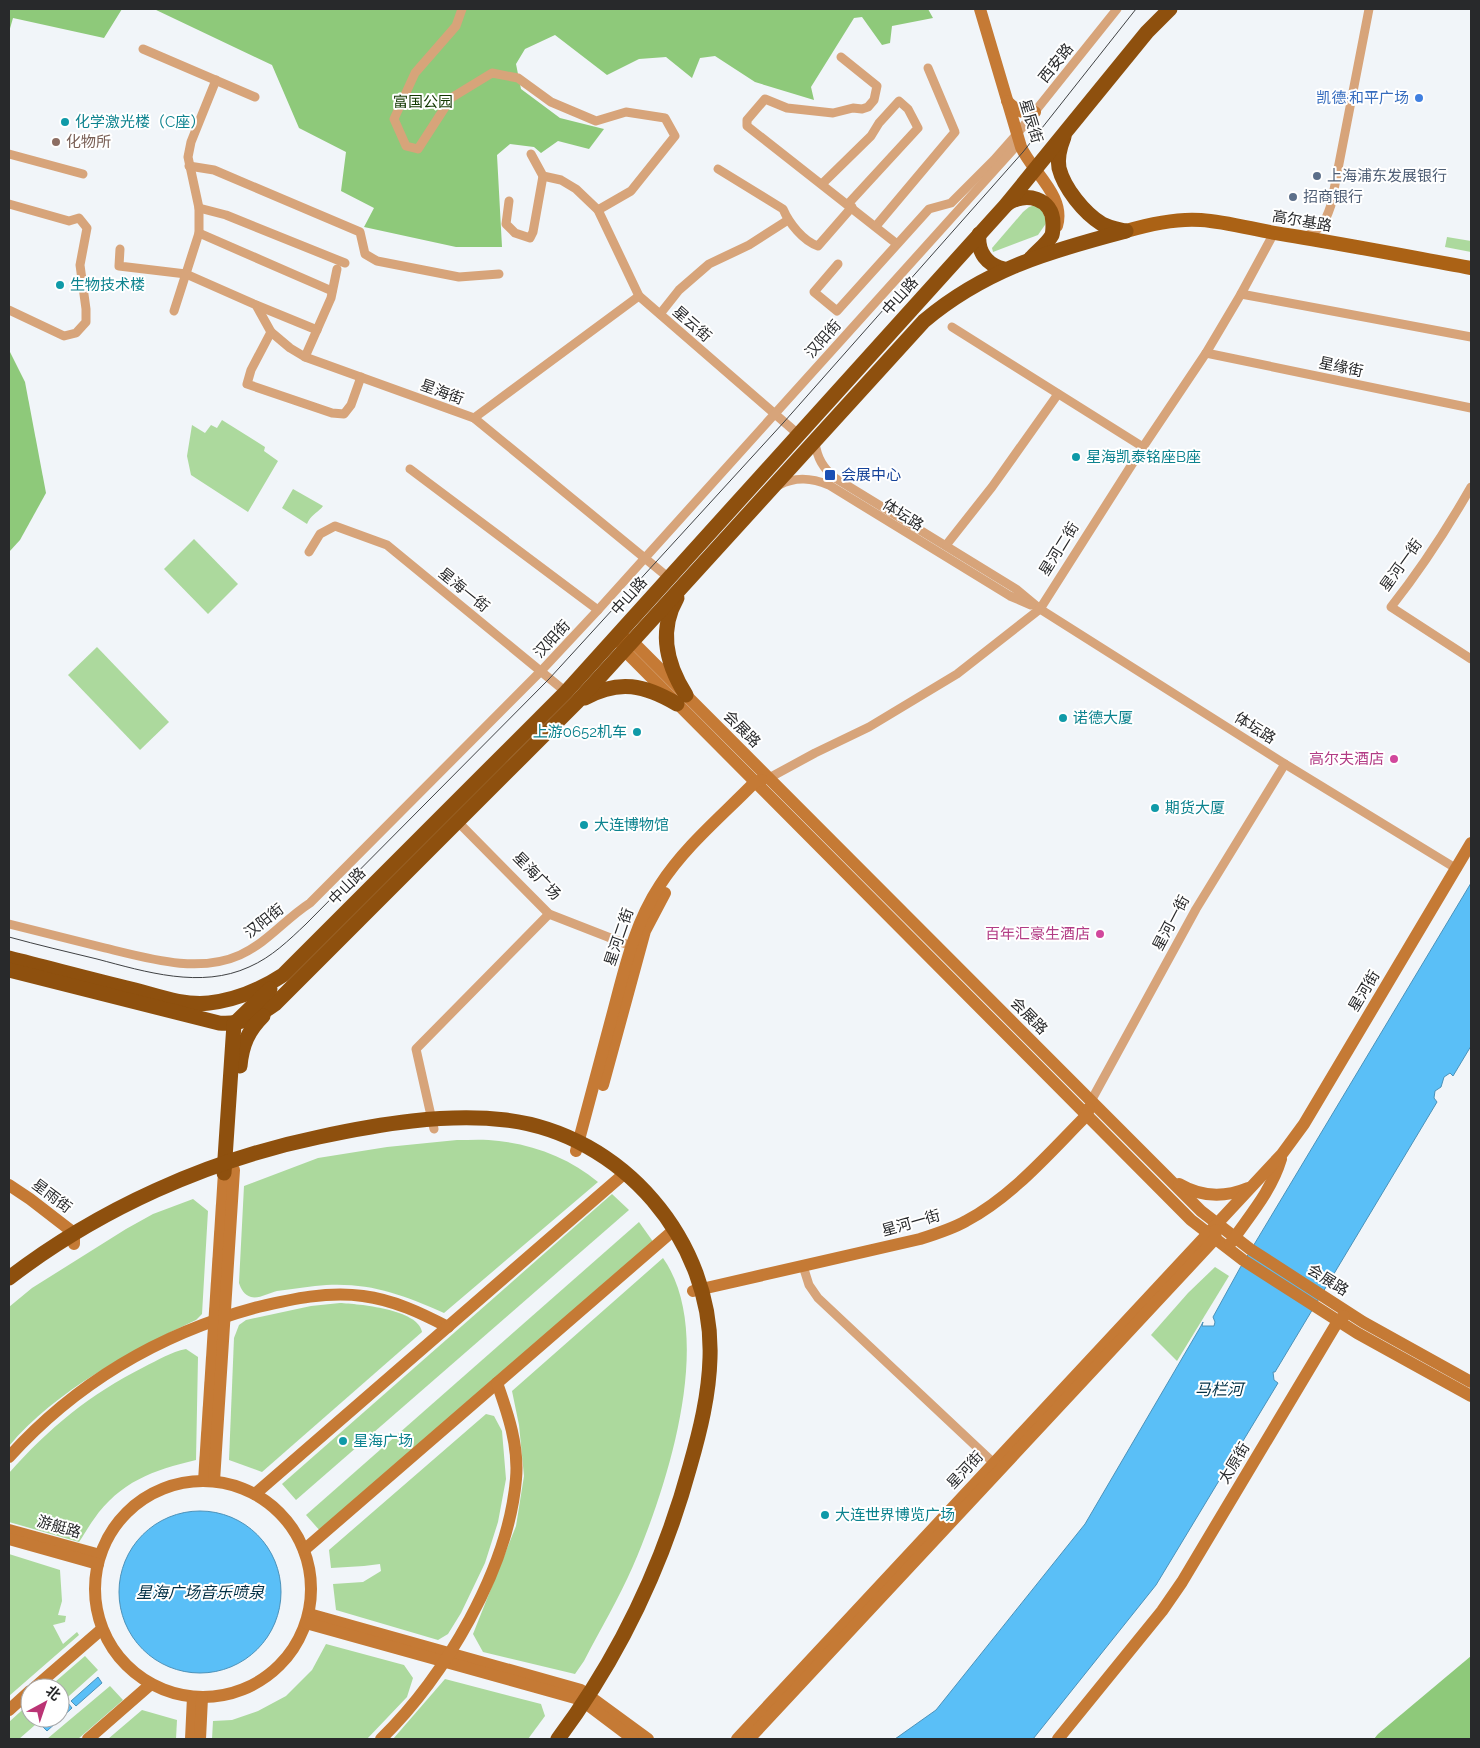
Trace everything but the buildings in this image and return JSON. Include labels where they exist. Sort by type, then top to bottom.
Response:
[{"type":"highway","name":"中山路","points":[[9,958],[157,996],[192,1003],[208,1003],[241,996],[270,984],[283,975],[566,692],[1006,205],[1026,181],[1031,164],[1066,131],[1147,32],[1170,9]]},
{"type":"highway","points":[[1066,131],[1058,155],[1059,168],[1068,186],[1080,203],[1100,223],[1126,231]]},
{"type":"highway","points":[[1006,205],[1017,198],[1032,197],[1045,204],[1053,217],[1052,234],[1030,259]]},
{"type":"highway","points":[[229,1167],[241,1052],[250,1030],[577,702],[924,321],[962,292],[1004,269],[1030,259],[1126,231]]},
{"type":"highway","points":[[979,234],[978,242],[984,257],[997,267],[1004,269]]},
{"type":"highway","points":[[682,700],[670,665],[666,635],[674,602],[683,587]]},
{"type":"highway","points":[[577,702],[592,694],[621,686],[636,687],[682,700]]},
{"type":"highway","points":[[9,970],[218,1023],[234,1024],[255,1016],[275,1004]]},
{"type":"highway","points":[[229,1167],[234,1024],[283,975]]},
{"type":"highway","points":[[9,1278],[109,1214],[154,1191],[229,1167],[276,1147],[335,1133],[433,1125],[477,1118],[508,1120],[540,1127],[581,1149],[613,1163],[622,1176],[653,1200],[671,1232],[684,1244],[696,1286],[707,1305],[710,1330],[709,1381],[696,1446],[680,1502],[645,1592],[624,1636],[582,1696],[547,1739]]},
{"type":"highway","points":[[9,1290],[72,1238]]},
{"type":"highway","points":[[558,1739],[582,1696]]},
{"type":"main road","name":"高尔基路","points":[[1126,231],[1172,221],[1200,220],[1241,225],[1274,233],[1471,268]]},
{"type":"street","points":[[462,9],[456,26],[415,73],[394,119],[406,146],[418,149],[451,98],[492,73],[518,78],[551,102],[596,121],[626,112],[665,118],[675,136],[631,191],[598,210],[576,189],[561,180],[543,176]]},
{"type":"street","name":"星辰街","points":[[980,9],[1018,138],[1031,164],[1056,202],[1059,218],[1052,234]]},
{"type":"street","name":"西安路","points":[[1018,138],[1035,112],[1117,9]]},
{"type":"street","points":[[1301,238],[1318,231],[1326,219],[1331,205],[1369,9]]},
{"type":"street","points":[[142,49],[256,98]]},
{"type":"street","points":[[841,57],[877,86],[874,100],[868,107],[862,109],[853,108],[833,113],[787,108],[765,100],[747,120],[747,126],[850,205],[897,244]]},
{"type":"street","points":[[876,226],[955,132],[928,68]]},
{"type":"street","points":[[174,312],[199,233],[199,208],[188,158],[191,142],[216,80]]},
{"type":"street","points":[[718,169],[783,209],[788,220],[811,244],[818,246],[850,205],[918,128],[908,109],[899,101],[879,123],[871,136],[822,184]]},
{"type":"street","points":[[1007,101],[1025,114],[1035,112]]},
{"type":"street","points":[[838,264],[814,292],[837,311],[929,209],[951,203],[1018,138]]},
{"type":"street","name":"汉阳街","points":[[9,924],[163,961],[206,963],[238,956],[260,945],[298,911],[310,903],[598,610],[1018,138]]},
{"type":"street","points":[[9,154],[83,174]]},
{"type":"street","points":[[509,201],[506,224],[515,232],[530,238],[533,232],[543,176],[531,154]]},
{"type":"street","points":[[189,166],[214,170],[360,232],[365,254],[377,261],[459,277],[499,274]]},
{"type":"street","points":[[9,204],[69,221],[79,218],[87,228],[80,265],[86,322],[76,333],[64,336],[9,310]]},
{"type":"street","points":[[199,208],[226,215],[345,263]]},
{"type":"street","name":"星云街","points":[[598,210],[639,296],[798,434]]},
{"type":"street","points":[[660,314],[679,290],[709,264],[749,245],[788,220]]},
{"type":"street","points":[[199,233],[332,291]]},
{"type":"street","name":"星河二街","points":[[581,1149],[638,927],[648,904],[676,862],[762,783],[815,753],[869,727],[957,674],[1040,609],[1206,353],[1274,233]]},
{"type":"street","points":[[120,249],[119,266],[186,274],[316,330]]},
{"type":"street","points":[[304,358],[332,291],[337,269]]},
{"type":"street","points":[[1241,294],[1471,337]]},
{"type":"street","points":[[474,418],[639,296]]},
{"type":"street","name":"星海街","points":[[256,305],[271,332],[304,358],[474,418],[669,578]]},
{"type":"street","points":[[952,327],[1143,448]]},
{"type":"street","points":[[271,332],[251,370],[248,384],[332,414],[344,414],[351,405],[361,377]]},
{"type":"street","name":"星缘街","points":[[1206,353],[1471,408]]},
{"type":"street","points":[[947,544],[992,487],[1058,394]]},
{"type":"street","name":"体坛路","points":[[815,442],[820,461],[825,469],[835,478],[1016,589],[1040,609],[1285,764],[1457,869]]},
{"type":"street","points":[[410,469],[598,610]]},
{"type":"street","name":"体坛路","points":[[774,487],[796,479],[808,479],[829,485],[1010,596],[1040,609]]},
{"type":"street","name":"星河一街","points":[[1471,487],[1450,523],[1408,585],[1391,606],[1471,659]]},
{"type":"street","name":"星海一街","points":[[309,552],[320,534],[335,526],[387,545],[566,692]]},
{"type":"street","name":"会展路","points":[[618,635],[762,783],[1086,1108],[1191,1220],[1231,1242],[1246,1254],[1320,1302],[1341,1323],[1349,1312],[1320,1302]]},
{"type":"street","name":"星河一街","points":[[696,1286],[803,1266],[920,1239],[967,1221],[1022,1180],[1086,1108],[1196,909],[1285,764]]},
{"type":"street","name":"星河二街","points":[[581,1149],[645,931],[656,907],[696,852],[762,783]]},
{"type":"street","name":"星海广场","points":[[458,822],[549,914],[632,946]]},
{"type":"street","name":"星河街","points":[[749,1739],[997,1466],[1214,1232],[1252,1186],[1282,1154],[1304,1124],[1471,843]]},
{"type":"street","points":[[433,1125],[416,1049],[549,914]]},
{"type":"street","name":"星河一街","points":[[696,1286],[915,1233],[949,1220],[1001,1188],[1086,1108]]},
{"type":"street","name":"会展路","points":[[1086,1108],[1165,1175],[1200,1211],[1214,1232]]},
{"type":"street","name":"星河街","points":[[1231,1242],[1264,1197],[1272,1183],[1282,1154]]},
{"type":"street","points":[[209,1481],[229,1167]]},
{"type":"street","points":[[1165,1175],[1186,1188],[1205,1194],[1234,1193],[1252,1186]]},
{"type":"street","points":[[255,1494],[622,1176]]},
{"type":"street","name":"星雨街","points":[[9,1185],[72,1238]]},
{"type":"street","name":"星雨街","points":[[9,1195],[72,1238]]},
{"type":"street","points":[[304,1550],[671,1232]]},
{"type":"street","points":[[803,1266],[809,1286],[818,1298],[997,1466]]},
{"type":"street","points":[[9,1457],[51,1415],[96,1379],[133,1357],[178,1334],[219,1319],[273,1303],[325,1295],[377,1298],[394,1302],[448,1327]]},
{"type":"street","points":[[1349,1312],[1471,1382]]},
{"type":"street","points":[[1341,1323],[1471,1396]]},
{"type":"street","name":"太原街","points":[[1058,1739],[1177,1589],[1341,1323]]},
{"type":"street","name":"太原街","points":[[1067,1739],[1167,1616],[1189,1586],[1341,1323]]},
{"type":"street","points":[[381,1739],[414,1703],[447,1657],[484,1588],[502,1544],[512,1506],[516,1478],[515,1446],[509,1415],[497,1383]]},
{"type":"street","name":"星河街","points":[[737,1739],[997,1466]]},
{"type":"street","points":[[209,1481],[240,1487],[255,1494],[280,1513],[291,1526],[304,1550],[310,1570],[312,1586],[308,1618],[294,1650],[270,1675],[241,1691],[224,1696],[198,1697],[173,1693],[151,1684],[128,1668],[117,1655],[102,1629],[96,1608],[95,1591],[99,1560],[113,1529],[134,1505],[147,1496],[177,1484],[209,1481]]},
{"type":"street","name":"游艇路","points":[[9,1530],[99,1560]]},
{"type":"street","name":"游艇路","points":[[9,1539],[99,1560]]},
{"type":"street","points":[[308,1618],[582,1696],[648,1739]]},
{"type":"street","points":[[46,1678],[102,1629]]},
{"type":"street","points":[[88,1739],[151,1684]]},
{"type":"street","points":[[582,1696],[633,1739]]},
{"type":"street","points":[[191,1739],[198,1697]]},
{"type":"street","points":[[198,1697],[200,1739]]},
{"type":"street","points":[[9,1710],[20,1700]]},
{"type":"green space","points":[[9,9],[122,9],[104,38],[13,18],[9,32]]},
{"type":"green space","name":"富国公园","points":[[154,9],[928,9],[933,18],[892,26],[890,43],[882,45],[862,17],[854,18],[811,87],[814,100],[755,82],[715,56],[700,58],[692,78],[666,57],[639,59],[607,75],[555,35],[525,49],[516,64],[521,89],[560,118],[604,129],[589,149],[558,141],[541,153],[534,147],[510,144],[497,155],[502,247],[456,247],[364,227],[374,208],[341,191],[346,152],[299,128],[272,65]]},
{"type":"green space","points":[[1035,205],[1040,206],[1047,222],[1038,235],[993,252],[992,248],[1023,212]]},
{"type":"green space","points":[[1447,237],[1471,241],[1471,252],[1445,247]]},
{"type":"green space","points":[[9,350],[25,382],[46,493],[20,540],[9,552]]},
{"type":"green space","points":[[222,420],[265,447],[264,451],[278,461],[248,512],[191,475],[187,456],[192,425],[205,433],[211,425],[217,428]]},
{"type":"green space","points":[[293,489],[323,506],[310,518],[307,524],[282,508]]},
{"type":"green space","points":[[194,539],[238,584],[208,614],[164,569]]},
{"type":"green space","points":[[97,647],[169,722],[140,750],[68,675]]},
{"type":"green space","points":[[457,1140],[499,1141],[526,1146],[552,1154],[576,1166],[598,1182],[444,1313],[396,1294],[350,1285],[315,1286],[277,1291],[261,1297],[249,1296],[243,1292],[239,1283],[244,1186],[318,1158],[387,1147]]},
{"type":"green space","points":[[612,1194],[629,1210],[296,1500],[282,1484]]},
{"type":"green space","points":[[193,1199],[208,1211],[202,1314],[196,1320],[121,1359],[72,1390],[49,1407],[9,1446],[9,1307],[32,1288],[126,1229],[153,1214]]},
{"type":"green space","points":[[639,1222],[654,1243],[321,1532],[306,1515]]},
{"type":"green space","points":[[663,1258],[679,1290],[686,1328],[686,1368],[681,1411],[672,1454],[660,1495],[628,1578],[584,1661],[575,1674],[483,1652],[473,1634],[516,1526],[524,1476],[519,1425],[512,1391]]},
{"type":"green space","points":[[1215,1267],[1229,1276],[1177,1361],[1151,1335],[1188,1293]]},
{"type":"green space","points":[[340,1303],[386,1309],[399,1313],[418,1324],[422,1332],[262,1472],[229,1460],[234,1338],[239,1325],[246,1320],[311,1306]]},
{"type":"green space","points":[[186,1349],[198,1357],[196,1460],[152,1473],[126,1487],[104,1506],[79,1542],[9,1522],[9,1473],[39,1441],[71,1413],[124,1377],[159,1359]]},
{"type":"green space","points":[[486,1414],[494,1416],[502,1431],[506,1479],[498,1522],[485,1563],[461,1613],[448,1634],[438,1640],[336,1610],[333,1584],[363,1582],[381,1571],[380,1564],[331,1568],[329,1550]]},
{"type":"green space","points":[[9,1554],[60,1570],[62,1601],[58,1615],[66,1616],[65,1622],[53,1625],[63,1644],[77,1632],[79,1635],[30,1678],[20,1678],[20,1686],[9,1696]]},
{"type":"green space","points":[[326,1644],[404,1665],[413,1678],[407,1697],[367,1739],[212,1739],[213,1721],[232,1720],[258,1711],[286,1696],[312,1670]]},
{"type":"green space","points":[[85,1656],[98,1670],[70,1695],[70,1678],[60,1678]]},
{"type":"green space","points":[[1471,1656],[1471,1739],[1374,1739],[1378,1734]]},
{"type":"green space","points":[[445,1679],[541,1704],[545,1716],[528,1739],[393,1739]]},
{"type":"green space","points":[[110,1686],[123,1700],[78,1739],[47,1739],[60,1728],[70,1728],[70,1720]]},
{"type":"green space","points":[[142,1710],[177,1720],[176,1739],[108,1739]]},
{"type":"green space","points":[[20,1712],[20,1728],[32,1728],[19,1739],[9,1739],[9,1722]]},
{"type":"water","name":"马栏河","points":[[1471,883],[1471,1046],[1453,1076],[1450,1073],[1444,1077],[1441,1087],[1435,1091],[1434,1098],[1437,1102],[1275,1372],[1273,1372],[1274,1380],[1278,1383],[1156,1585],[1033,1739],[895,1739],[936,1710],[1085,1524],[1203,1322],[1202,1326],[1214,1326],[1213,1317],[1240,1268]]},
{"type":"water","name":"星海广场音乐喷泉","points":[[200,1511],[231,1517],[257,1535],[275,1561],[281,1592],[275,1623],[257,1649],[231,1667],[200,1673],[169,1667],[143,1649],[125,1623],[119,1592],[125,1561],[143,1535],[169,1517]]},
{"type":"water","points":[[98,1677],[102,1683],[76,1706],[71,1701]]},
{"type":"tram line","points":[[9,937],[135,969],[193,978],[231,974],[257,963],[280,948],[549,679],[784,422],[1023,152],[1136,9]]},
{"type":"place","name":"凯德·和平广场","points":[[1419,98]]},
{"type":"place","name":"化学激光楼（C座）","points":[[65,122]]},
{"type":"place","name":"化物所","points":[[56,142]]},
{"type":"place","name":"上海浦东发展银行","points":[[1317,176]]},
{"type":"place","name":"招商银行","points":[[1293,197]]},
{"type":"place","name":"生物技术楼","points":[[60,285]]},
{"type":"place","name":"星海凯泰铭座B座","points":[[1076,457]]},
{"type":"place","name":"会展中心","points":[[830,475]]},
{"type":"place","name":"诺德大厦","points":[[1063,718]]},
{"type":"place","name":"上游0652机车","points":[[637,732]]},
{"type":"place","name":"高尔夫酒店","points":[[1394,759]]},
{"type":"place","name":"期货大厦","points":[[1155,808]]},
{"type":"place","name":"大连博物馆","points":[[584,825]]},
{"type":"place","name":"百年汇豪生酒店","points":[[1100,934]]},
{"type":"place","name":"星海广场","points":[[343,1441]]},
{"type":"place","name":"大连世界博览广场","points":[[825,1515]]}]
